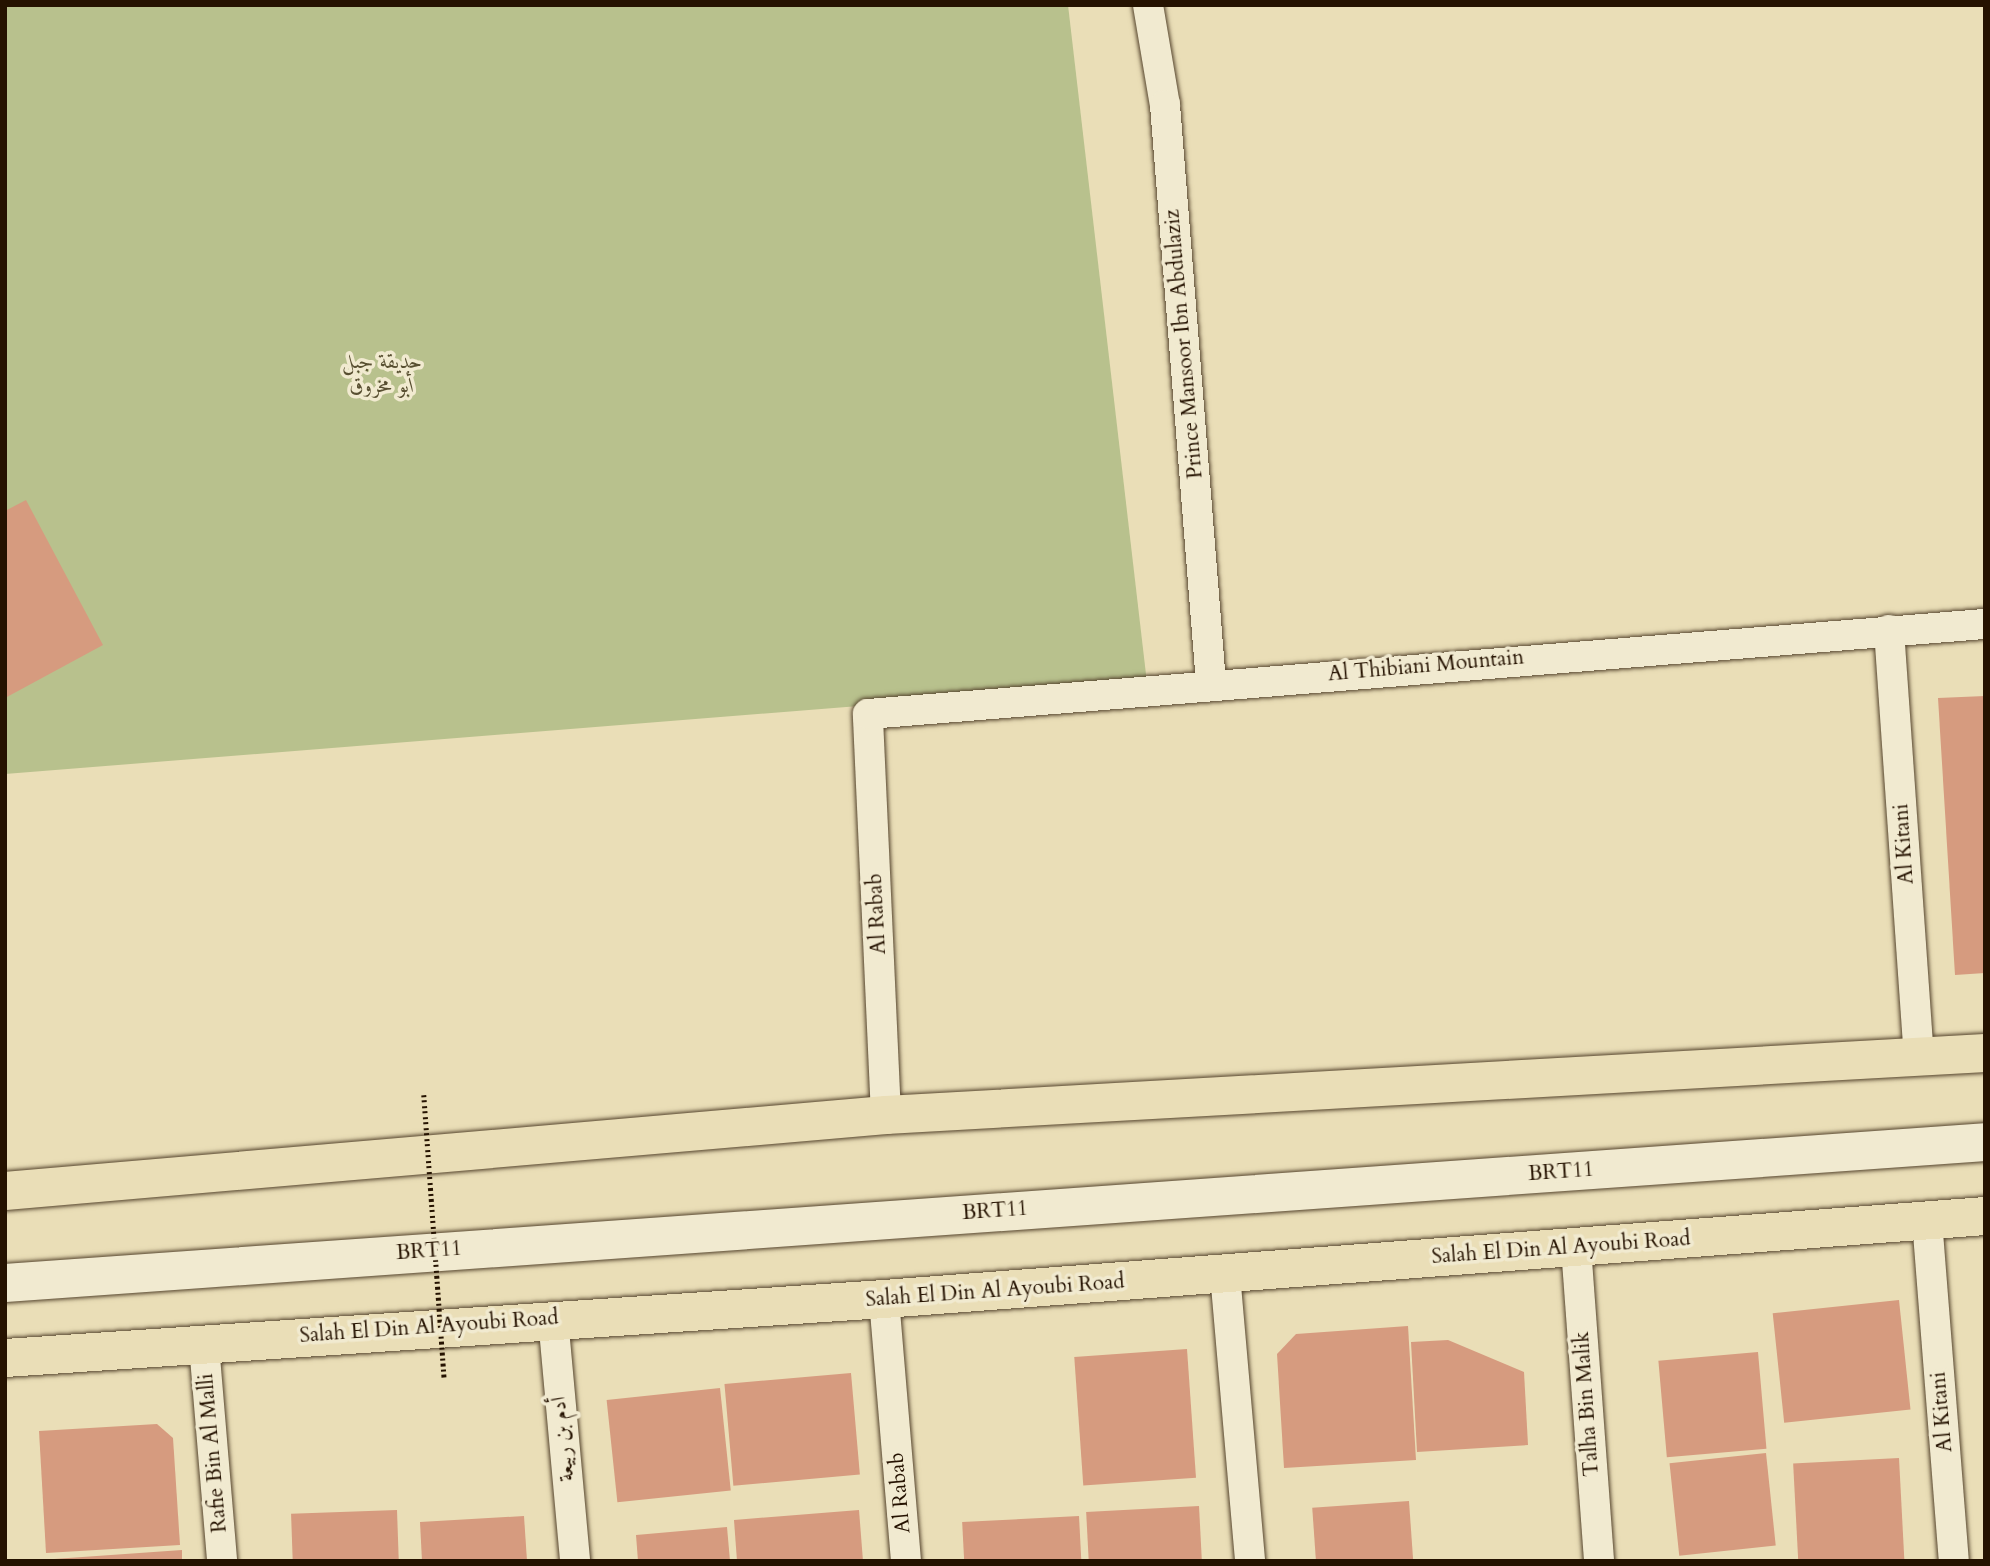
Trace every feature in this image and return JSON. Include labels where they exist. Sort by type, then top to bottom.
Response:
[{"type":"main road","points":[[5,1191],[886,1115],[1985,1053]]},
{"type":"main road","name":"BRT11","points":[[5,1283],[1985,1142]]},
{"type":"main road","name":"Salah El Din Al Ayoubi Road","points":[[5,1357],[204,1345],[553,1318],[884,1299],[1985,1216]]},
{"type":"street","name":"Prince Mansoor Ibn Abdulaziz","points":[[1148,5],[1165,106],[1211,684]]},
{"type":"street","name":"Al Thibiani Mountain","points":[[868,714],[1211,684],[1985,624]]},
{"type":"street","name":"Al Kitani","points":[[1889,630],[1919,1058]]},
{"type":"street","name":"Al Rabab","points":[[868,714],[886,1115]]},
{"type":"street","name":"Al Kitani","points":[[1927,1220],[1954,1561]]},
{"type":"street","name":"Talha Bin Malik","points":[[1576,1247],[1598,1561]]},
{"type":"street","points":[[1225,1274],[1250,1561]]},
{"type":"street","name":"Al Rabab","points":[[884,1299],[906,1561]]},
{"type":"street","name":"أدم بن ربيعة","points":[[553,1318],[575,1561]]},
{"type":"street","name":"Rafie Bin Al Malli","points":[[204,1345],[222,1561]]},
{"type":"path","points":[[424,1095],[444,1377]]},
{"type":"green space","name":"حديقة جبل أبو مخروق","points":[[5,5],[1068,5],[1147,683],[5,774]]},
{"type":"building","points":[[26,500],[103,645],[5,698],[5,511]]},
{"type":"building","points":[[1985,696],[1985,973],[1955,975],[1938,698]]},
{"type":"building","points":[[1899,1300],[1910,1409],[1784,1423],[1773,1313]]},
{"type":"building","points":[[1408,1326],[1416,1460],[1284,1468],[1277,1354],[1296,1334]]},
{"type":"building","points":[[1448,1340],[1524,1372],[1528,1445],[1417,1452],[1411,1342]]},
{"type":"building","points":[[1187,1349],[1196,1478],[1083,1486],[1074,1357]]},
{"type":"building","points":[[1758,1352],[1766,1449],[1667,1457],[1658,1361]]},
{"type":"building","points":[[851,1373],[860,1475],[733,1486],[724,1384]]},
{"type":"building","points":[[720,1388],[731,1490],[617,1502],[607,1400]]},
{"type":"building","points":[[157,1424],[173,1438],[180,1545],[46,1553],[39,1431]]},
{"type":"building","points":[[1766,1453],[1776,1545],[1679,1556],[1670,1463]]},
{"type":"building","points":[[1899,1458],[1904,1561],[1798,1561],[1793,1464]]},
{"type":"building","points":[[1409,1501],[1413,1561],[1316,1561],[1312,1508]]},
{"type":"building","points":[[1199,1506],[1202,1561],[1089,1561],[1086,1512]]},
{"type":"building","points":[[397,1510],[399,1561],[293,1561],[291,1514]]},
{"type":"building","points":[[859,1510],[863,1561],[737,1561],[734,1520]]},
{"type":"building","points":[[524,1516],[527,1561],[422,1561],[420,1522]]},
{"type":"building","points":[[1079,1516],[1081,1561],[964,1561],[962,1522]]},
{"type":"building","points":[[727,1527],[730,1561],[638,1561],[636,1535]]},
{"type":"building","points":[[182,1550],[182,1561],[54,1561],[54,1559]]}]
